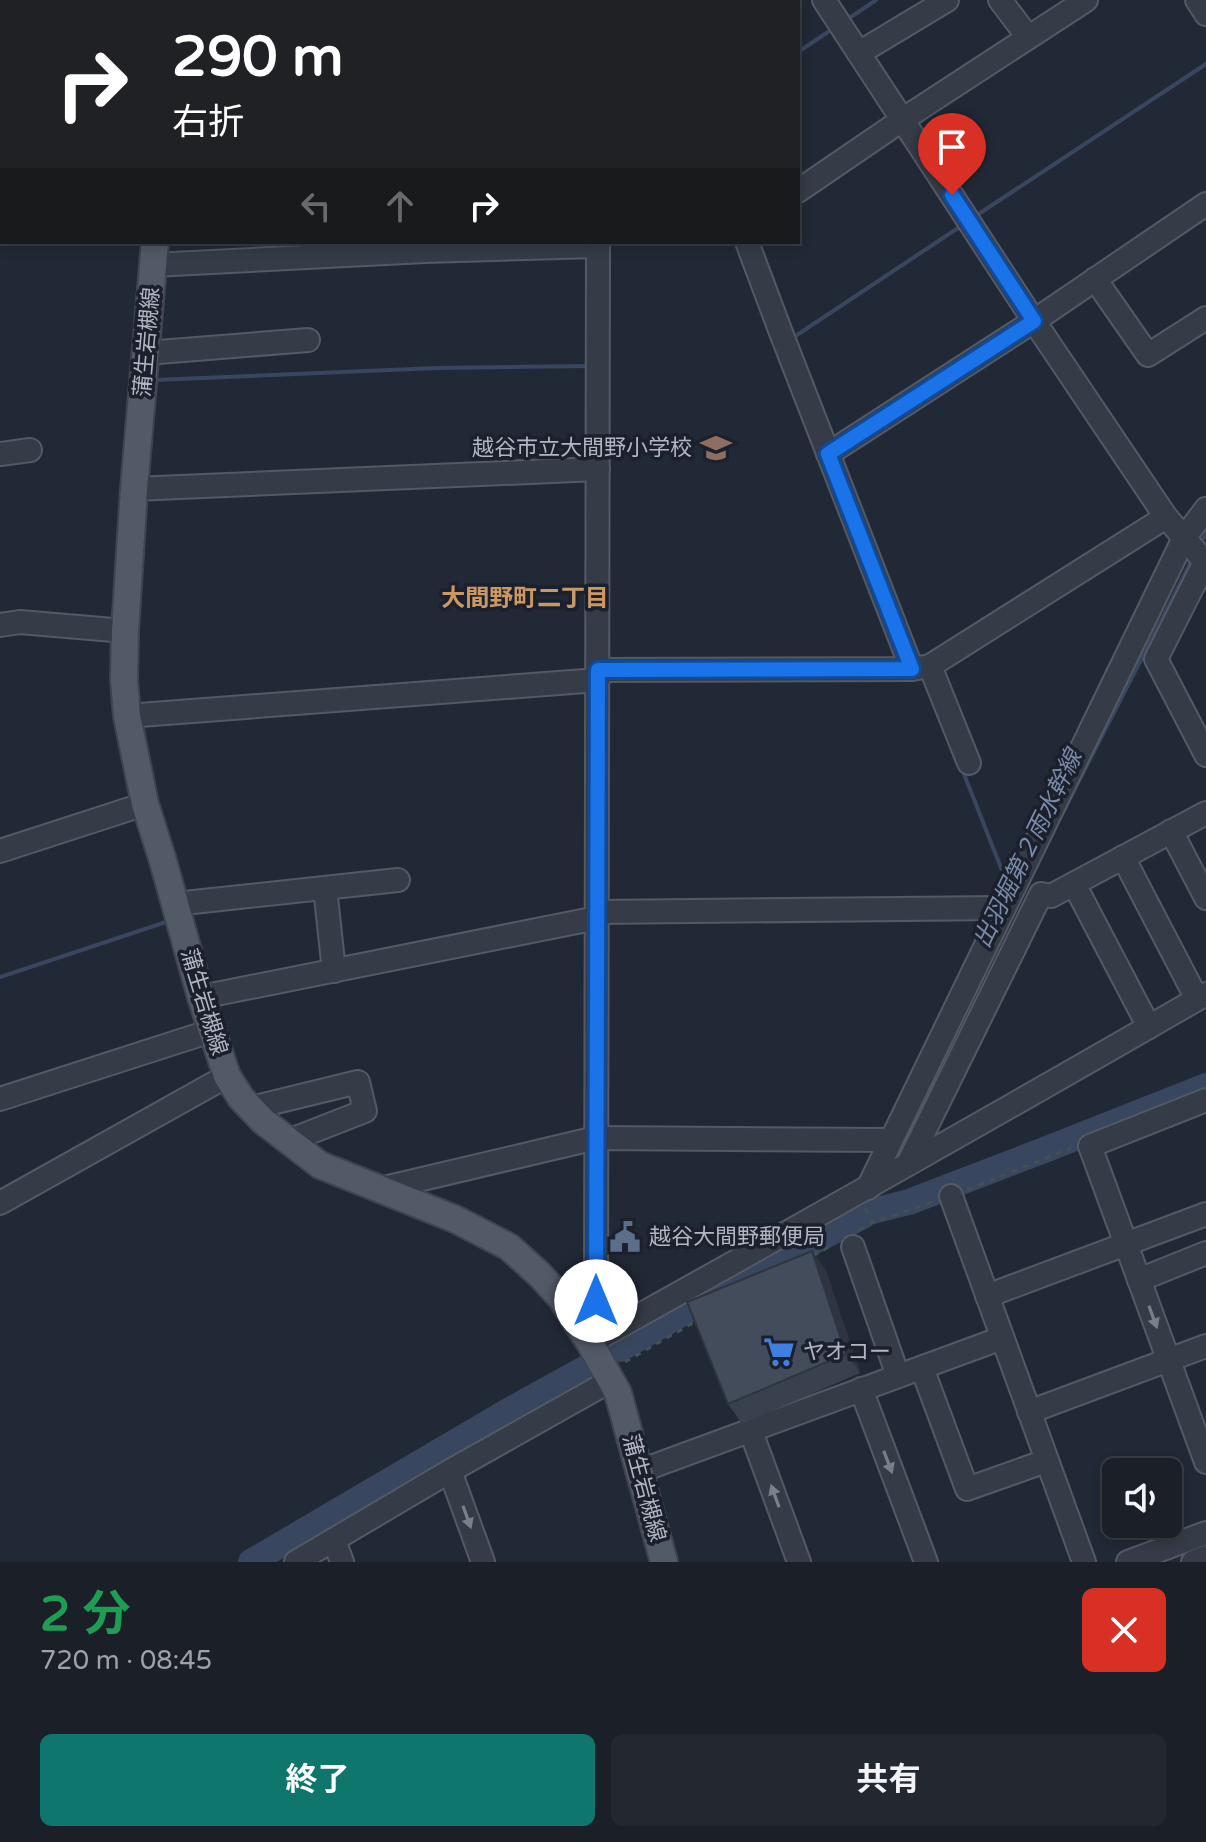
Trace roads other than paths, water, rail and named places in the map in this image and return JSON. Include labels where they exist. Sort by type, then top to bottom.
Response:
[{"type":"main road","name":"蒲生岩槻線","points":[[154,254],[125,631],[127,716],[145,804],[227,1076],[241,1098],[263,1121],[320,1165],[455,1219],[509,1247],[561,1298],[618,1393],[664,1562]]},
{"type":"street","points":[[824,0],[1166,517],[1206,562],[1156,659],[1206,755]]},
{"type":"street","points":[[859,53],[947,0]]},
{"type":"street","points":[[1000,0],[1028,37]]},
{"type":"street","points":[[800,190],[1086,0]]},
{"type":"street","points":[[1197,0],[1206,14]]},
{"type":"street","points":[[828,454],[1203,212]]},
{"type":"street","points":[[154,254],[425,251],[598,244],[595,1328],[589,1341]]},
{"type":"street","points":[[748,244],[828,454],[921,668],[969,763]]},
{"type":"street","points":[[1095,279],[1148,355],[1206,318]]},
{"type":"street","points":[[146,353],[308,340]]},
{"type":"street","points":[[0,454],[30,450]]},
{"type":"street","points":[[134,489],[598,469]]},
{"type":"street","points":[[868,1188],[1184,538],[1206,509]]},
{"type":"street","points":[[127,716],[598,675],[921,668],[1166,517]]},
{"type":"street","points":[[0,625],[20,622],[125,631]]},
{"type":"street","points":[[0,851],[145,804]]},
{"type":"street","points":[[908,1164],[1041,894],[1051,896],[1206,813]]},
{"type":"street","points":[[1171,831],[1206,898]]},
{"type":"street","points":[[589,1341],[868,1188],[1202,997],[1123,857]]},
{"type":"street","points":[[175,904],[398,880]]},
{"type":"street","points":[[1074,884],[1149,1027]]},
{"type":"street","points":[[325,888],[334,971]]},
{"type":"street","points":[[201,997],[597,915],[1003,908]]},
{"type":"street","points":[[0,1099],[211,1031]]},
{"type":"street","points":[[0,1203],[227,1076]]},
{"type":"street","points":[[251,1108],[358,1082],[365,1111],[288,1141]]},
{"type":"street","points":[[1206,1100],[1090,1146],[1206,1462]]},
{"type":"street","points":[[380,1189],[596,1138],[890,1140]]},
{"type":"street","points":[[951,1196],[1084,1562]]},
{"type":"street","points":[[987,1296],[1206,1214]]},
{"type":"street","points":[[848,1240],[898,1376]]},
{"type":"street","points":[[1139,1280],[1206,1253]]},
{"type":"street","points":[[640,1471],[1002,1338]]},
{"type":"street","points":[[1029,1412],[1206,1346]]},
{"type":"street","points":[[922,1368],[967,1489],[1046,1461]]},
{"type":"street","points":[[296,1562],[608,1376]]},
{"type":"street","points":[[861,1389],[926,1562]]},
{"type":"street","points":[[750,1429],[799,1562]]},
{"type":"street","points":[[450,1471],[483,1562]]},
{"type":"street","points":[[1128,1562],[1206,1533]]},
{"type":"street","points":[[334,1540],[342,1562]]},
{"type":"street","points":[[1193,1562],[1206,1557]]},
{"type":"waterway","points":[[845,21],[876,0]]},
{"type":"waterway","points":[[800,51],[834,28]]},
{"type":"waterway","points":[[974,217],[1206,64]]},
{"type":"waterway","points":[[794,337],[964,224]]},
{"type":"waterway","points":[[155,380],[437,368],[590,366]]},
{"type":"waterway","name":"出羽堀第２雨水幹線","points":[[1200,545],[1206,533]]},
{"type":"waterway","name":"出羽堀第２雨水幹線","points":[[1062,814],[1192,560]]},
{"type":"waterway","points":[[962,769],[1007,883]]},
{"type":"waterway","points":[[0,977],[166,922]]},
{"type":"waterway","points":[[869,1212],[909,1202],[1206,1086]]},
{"type":"waterway","name":"出羽堀第２雨水幹線","points":[[897,1154],[915,1117]]},
{"type":"waterway","name":"出羽堀第２雨水幹線","points":[[869,1212],[879,1192]]},
{"type":"waterway","points":[[620,1349],[758,1270],[863,1216]]},
{"type":"waterway","points":[[251,1562],[588,1367]]},
{"type":"place","name":"越谷市立大間野小学校","points":[[716,448]]},
{"type":"place","name":"越谷大間野郵便局","points":[[625,1237]]},
{"type":"place","name":"ヤオコー","points":[[779,1352]]},
{"type":"district","name":"大間野町二丁目","points":[[525,598]]}]
